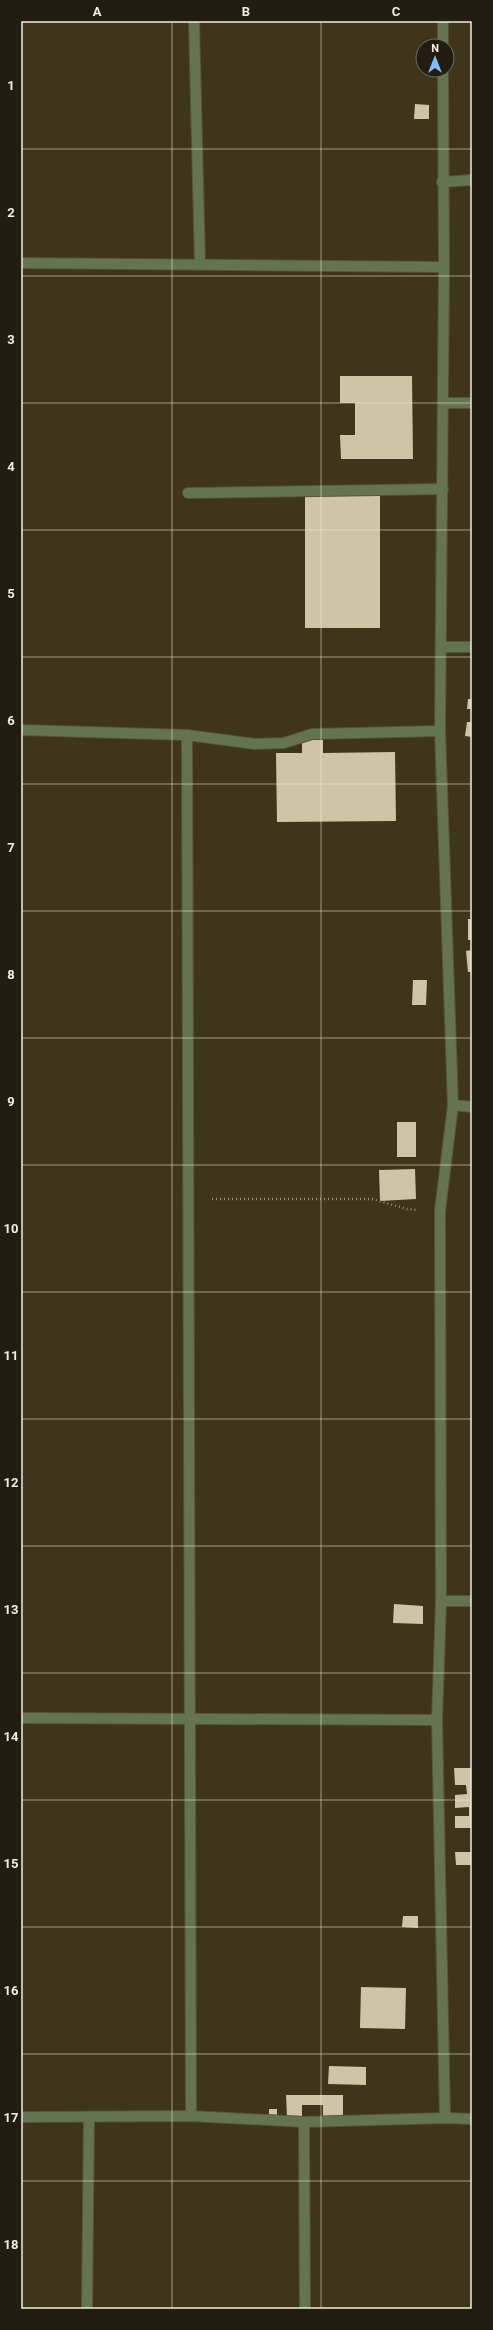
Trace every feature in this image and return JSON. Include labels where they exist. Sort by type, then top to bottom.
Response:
[{"type":"street","points":[[194,21],[200,264]]},
{"type":"street","points":[[443,21],[443,38]]},
{"type":"street","points":[[443,78],[442,182],[444,267],[442,647],[440,731],[453,1105],[440,1211],[441,1601],[437,1720],[445,2118]]},
{"type":"street","points":[[442,182],[472,180]]},
{"type":"street","points":[[21,263],[444,267]]},
{"type":"street","points":[[443,404],[472,403]]},
{"type":"street","points":[[188,493],[443,489]]},
{"type":"street","points":[[442,647],[472,647]]},
{"type":"street","points":[[21,730],[187,735],[255,744],[284,743],[312,734],[440,731]]},
{"type":"street","points":[[187,735],[187,1199],[191,2116]]},
{"type":"street","points":[[453,1105],[472,1107]]},
{"type":"street","points":[[441,1601],[472,1602]]},
{"type":"street","points":[[21,1718],[189,1717],[437,1720]]},
{"type":"street","points":[[21,2117],[191,2116],[304,2122],[445,2118],[472,2119]]},
{"type":"street","points":[[87,2309],[89,2117]]},
{"type":"street","points":[[304,2122],[305,2309]]},
{"type":"path","points":[[187,1199],[372,1200],[407,1209],[440,1211]]},
{"type":"building","points":[[415,104],[429,105],[429,119],[414,119]]},
{"type":"building","points":[[340,376],[412,376],[413,459],[341,459],[340,435],[355,435],[355,403],[340,403]]},
{"type":"building","points":[[305,495],[380,495],[380,628],[305,628]]},
{"type":"building","points":[[468,699],[472,699],[472,709],[467,709]]},
{"type":"building","points":[[467,722],[472,722],[472,737],[465,736]]},
{"type":"building","points":[[302,740],[323,740],[323,753],[395,752],[396,821],[277,822],[276,753],[302,753]]},
{"type":"building","points":[[468,919],[472,919],[472,940],[468,940]]},
{"type":"building","points":[[472,950],[472,972],[468,972],[466,951]]},
{"type":"building","points":[[413,980],[427,980],[426,1005],[412,1005]]},
{"type":"building","points":[[397,1122],[416,1122],[416,1157],[397,1157]]},
{"type":"building","points":[[415,1169],[416,1199],[380,1201],[379,1170]]},
{"type":"building","points":[[394,1604],[423,1606],[423,1624],[393,1623]]},
{"type":"building","points":[[454,1768],[472,1768],[472,1828],[455,1828],[455,1816],[469,1816],[469,1807],[455,1808],[455,1795],[467,1794],[466,1785],[455,1785]]},
{"type":"building","points":[[455,1852],[472,1852],[472,1865],[456,1865]]},
{"type":"building","points":[[403,1916],[418,1916],[418,1928],[402,1927]]},
{"type":"building","points":[[361,1987],[406,1988],[405,2029],[360,2028]]},
{"type":"building","points":[[329,2066],[366,2067],[366,2085],[328,2084]]},
{"type":"building","points":[[286,2095],[343,2095],[343,2116],[323,2116],[323,2105],[302,2105],[302,2116],[287,2117]]},
{"type":"building","points":[[269,2109],[277,2109],[277,2115],[269,2115]]}]
